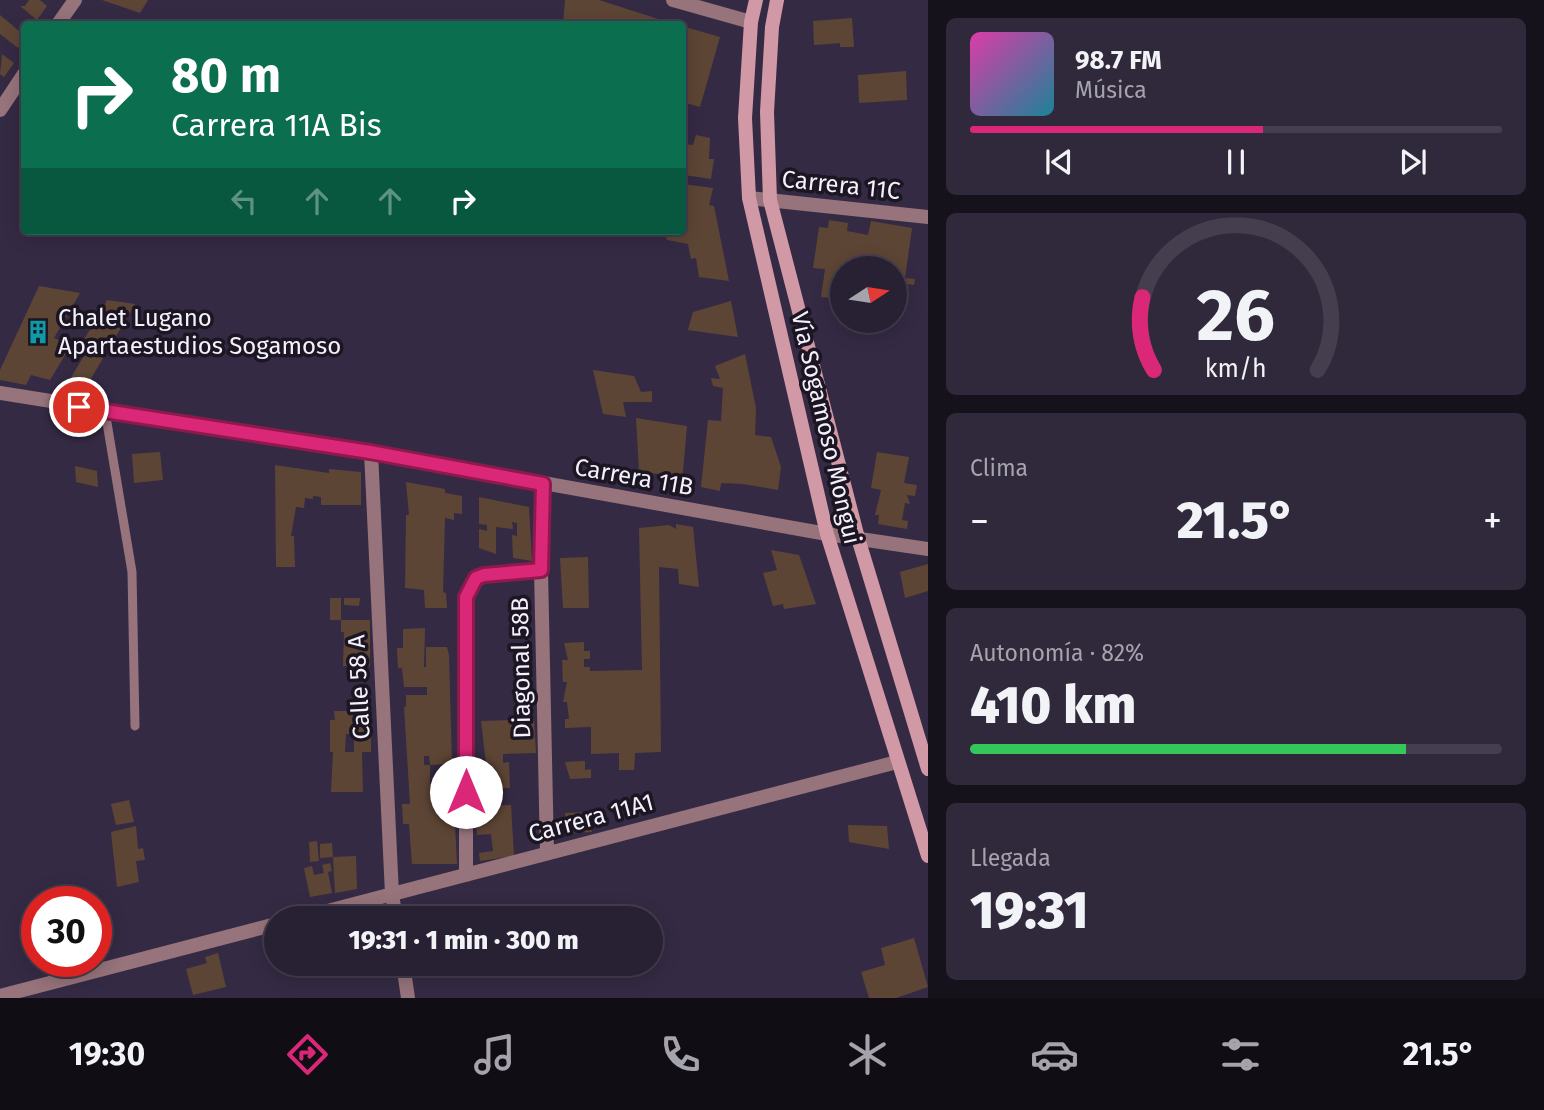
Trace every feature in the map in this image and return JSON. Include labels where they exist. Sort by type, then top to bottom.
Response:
[{"type":"main road","name":"Vía Sogamoso Mongui","points":[[755,0],[751,22],[745,118],[749,198],[827,534],[928,856]]},
{"type":"main road","points":[[777,0],[772,27],[767,112],[770,200],[858,538],[928,769]]},
{"type":"street","points":[[60,21],[75,0]]},
{"type":"street","points":[[673,0],[751,22]]},
{"type":"street","points":[[0,110],[21,78]]},
{"type":"street","name":"Carrera 11C","points":[[749,198],[928,217]]},
{"type":"street","name":"Carrera 11B","points":[[0,393],[370,452],[827,534],[928,549]]},
{"type":"street","name":"Calle 58 A","points":[[370,452],[394,906]]},
{"type":"street","name":"Diagonal 58B","points":[[543,484],[541,570],[547,852]]},
{"type":"street","points":[[466,875],[466,597],[476,578],[484,575],[541,570]]},
{"type":"street","name":"Carrera 11A1","points":[[346,906],[897,762]]},
{"type":"street","points":[[0,996],[264,927]]},
{"type":"street","points":[[405,976],[408,998]]},
{"type":"lane","points":[[105,411],[132,572],[135,726]]},
{"type":"building","points":[[29,0],[40,0],[47,6],[37,20],[20,6],[25,6]]},
{"type":"building","points":[[102,0],[148,0],[140,13]]},
{"type":"building","points":[[565,0],[599,0],[665,21],[563,21]]},
{"type":"building","points":[[0,15],[21,32],[18,48],[0,34]]},
{"type":"building","points":[[852,18],[854,47],[840,47],[840,43],[814,45],[813,21]]},
{"type":"building","points":[[686,27],[720,37],[700,107],[686,103]]},
{"type":"building","points":[[2,54],[14,63],[4,77],[0,74]]},
{"type":"building","points":[[906,71],[907,100],[859,103],[858,75]]},
{"type":"building","points":[[696,135],[710,138],[709,159],[714,159],[711,179],[686,175],[686,144],[693,145]]},
{"type":"building","points":[[686,185],[713,188],[709,205],[714,206],[729,281],[699,277],[696,258],[691,259],[688,244],[667,240],[665,235],[686,235]]},
{"type":"building","points":[[829,220],[848,223],[847,231],[868,235],[871,221],[912,228],[907,264],[907,256],[830,256],[830,298],[821,297],[825,269],[813,268],[819,227],[828,228]]},
{"type":"building","points":[[907,278],[915,279],[914,285],[907,284]]},
{"type":"building","name":"Chalet Lugano Apartaestudios Sogamoso","points":[[39,286],[80,293],[54,338],[71,345],[50,380],[31,375],[26,385],[0,380],[0,370]]},
{"type":"building","points":[[107,300],[135,304],[86,387],[78,383],[77,386],[69,381],[85,354],[78,350]]},
{"type":"building","points":[[731,301],[738,337],[688,330],[693,312]]},
{"type":"building","points":[[745,354],[756,408],[755,435],[771,437],[781,467],[778,490],[721,483],[720,491],[701,487],[708,420],[721,421],[723,388],[713,386],[711,378],[720,379],[715,366]]},
{"type":"building","points":[[593,370],[634,376],[641,392],[652,391],[652,402],[623,402],[626,417],[603,414]]},
{"type":"building","points":[[636,418],[687,426],[682,483],[663,480],[664,475],[639,471]]},
{"type":"building","points":[[160,452],[163,480],[134,483],[132,454]]},
{"type":"building","points":[[877,452],[909,457],[904,483],[917,485],[915,496],[907,495],[910,504],[905,503],[902,520],[908,521],[907,529],[878,524],[879,515],[875,515],[881,490],[871,488]]},
{"type":"building","points":[[275,465],[329,473],[329,469],[361,472],[361,505],[321,505],[321,497],[313,496],[313,499],[305,498],[304,508],[296,507],[291,536],[294,536],[295,567],[276,567]]},
{"type":"building","points":[[75,466],[97,471],[98,487],[76,482]]},
{"type":"building","points":[[406,482],[445,489],[445,493],[462,496],[462,514],[454,513],[454,520],[445,518],[443,592],[446,593],[447,608],[425,608],[424,590],[405,588],[406,515],[409,515]]},
{"type":"building","points":[[479,497],[529,507],[532,561],[513,558],[512,535],[517,536],[517,523],[512,522],[513,529],[496,527],[496,554],[479,548],[479,529],[487,531],[487,525],[479,524]]},
{"type":"building","points":[[676,524],[693,527],[699,587],[679,584],[678,569],[659,567],[661,752],[635,753],[634,770],[619,770],[619,753],[591,754],[591,727],[565,728],[565,719],[569,719],[567,702],[563,702],[567,682],[563,682],[562,660],[568,660],[564,643],[584,642],[584,651],[590,651],[590,659],[584,659],[584,667],[590,667],[590,671],[642,670],[639,528],[669,525],[676,529]]},
{"type":"building","points":[[771,550],[799,555],[816,604],[784,609],[783,604],[773,606],[763,573],[777,570]]},
{"type":"building","points":[[588,557],[589,608],[563,608],[560,558]]},
{"type":"building","points":[[928,564],[928,591],[905,598],[900,572]]},
{"type":"building","points":[[330,598],[341,598],[341,620],[330,620]]},
{"type":"building","points":[[344,598],[360,598],[359,606],[344,605]]},
{"type":"building","points":[[341,620],[370,620],[370,666],[343,666],[344,632],[341,632]]},
{"type":"building","points":[[425,628],[424,667],[426,647],[447,647],[449,655],[452,764],[430,765],[430,784],[453,783],[457,864],[412,864],[409,824],[403,824],[402,804],[410,804],[404,707],[406,695],[427,695],[427,687],[404,687],[402,668],[398,668],[397,648],[403,648],[403,629]],"holes":[[[424,756],[429,756],[430,765],[424,765]]]},
{"type":"building","points":[[334,711],[371,711],[371,752],[362,752],[363,792],[331,792],[333,752],[330,752],[330,720],[335,720]],"holes":[[[346,734],[354,734],[354,752],[345,752]]]},
{"type":"building","points":[[534,719],[536,753],[503,754],[503,763],[509,762],[510,788],[482,789],[481,772],[487,772],[481,721]]},
{"type":"building","points":[[585,761],[585,770],[591,769],[591,778],[570,779],[565,762]]},
{"type":"building","points":[[129,800],[134,822],[116,825],[111,804]]},
{"type":"building","points":[[511,805],[514,856],[480,861],[479,853],[493,851],[491,834],[477,835],[476,823],[485,823],[484,806]]},
{"type":"building","points":[[587,812],[592,832],[566,833],[565,813]]},
{"type":"building","points":[[848,825],[887,826],[889,849],[849,842]]},
{"type":"building","points":[[136,826],[138,849],[143,848],[145,860],[136,861],[139,882],[117,887],[111,832]]},
{"type":"building","points":[[317,841],[319,861],[310,862],[309,842]]},
{"type":"building","points":[[332,843],[333,857],[320,858],[320,844]]},
{"type":"building","points":[[356,856],[357,889],[335,893],[333,857]]},
{"type":"building","points":[[330,863],[332,871],[328,872],[332,893],[310,897],[304,868],[312,866],[314,875],[324,873],[322,865]]},
{"type":"building","points":[[914,938],[928,987],[896,998],[869,998],[861,972],[885,965],[881,948]]},
{"type":"building","points":[[218,953],[226,987],[193,995],[186,969],[207,963],[205,957]]},
{"type":"place","name":"Chalet Lugano Apartaestudios Sogamoso","points":[[38,332]]},
{"type":"route","points":[[79,407],[370,452],[543,484],[541,570],[484,575],[476,578],[466,597],[466,792]]}]
